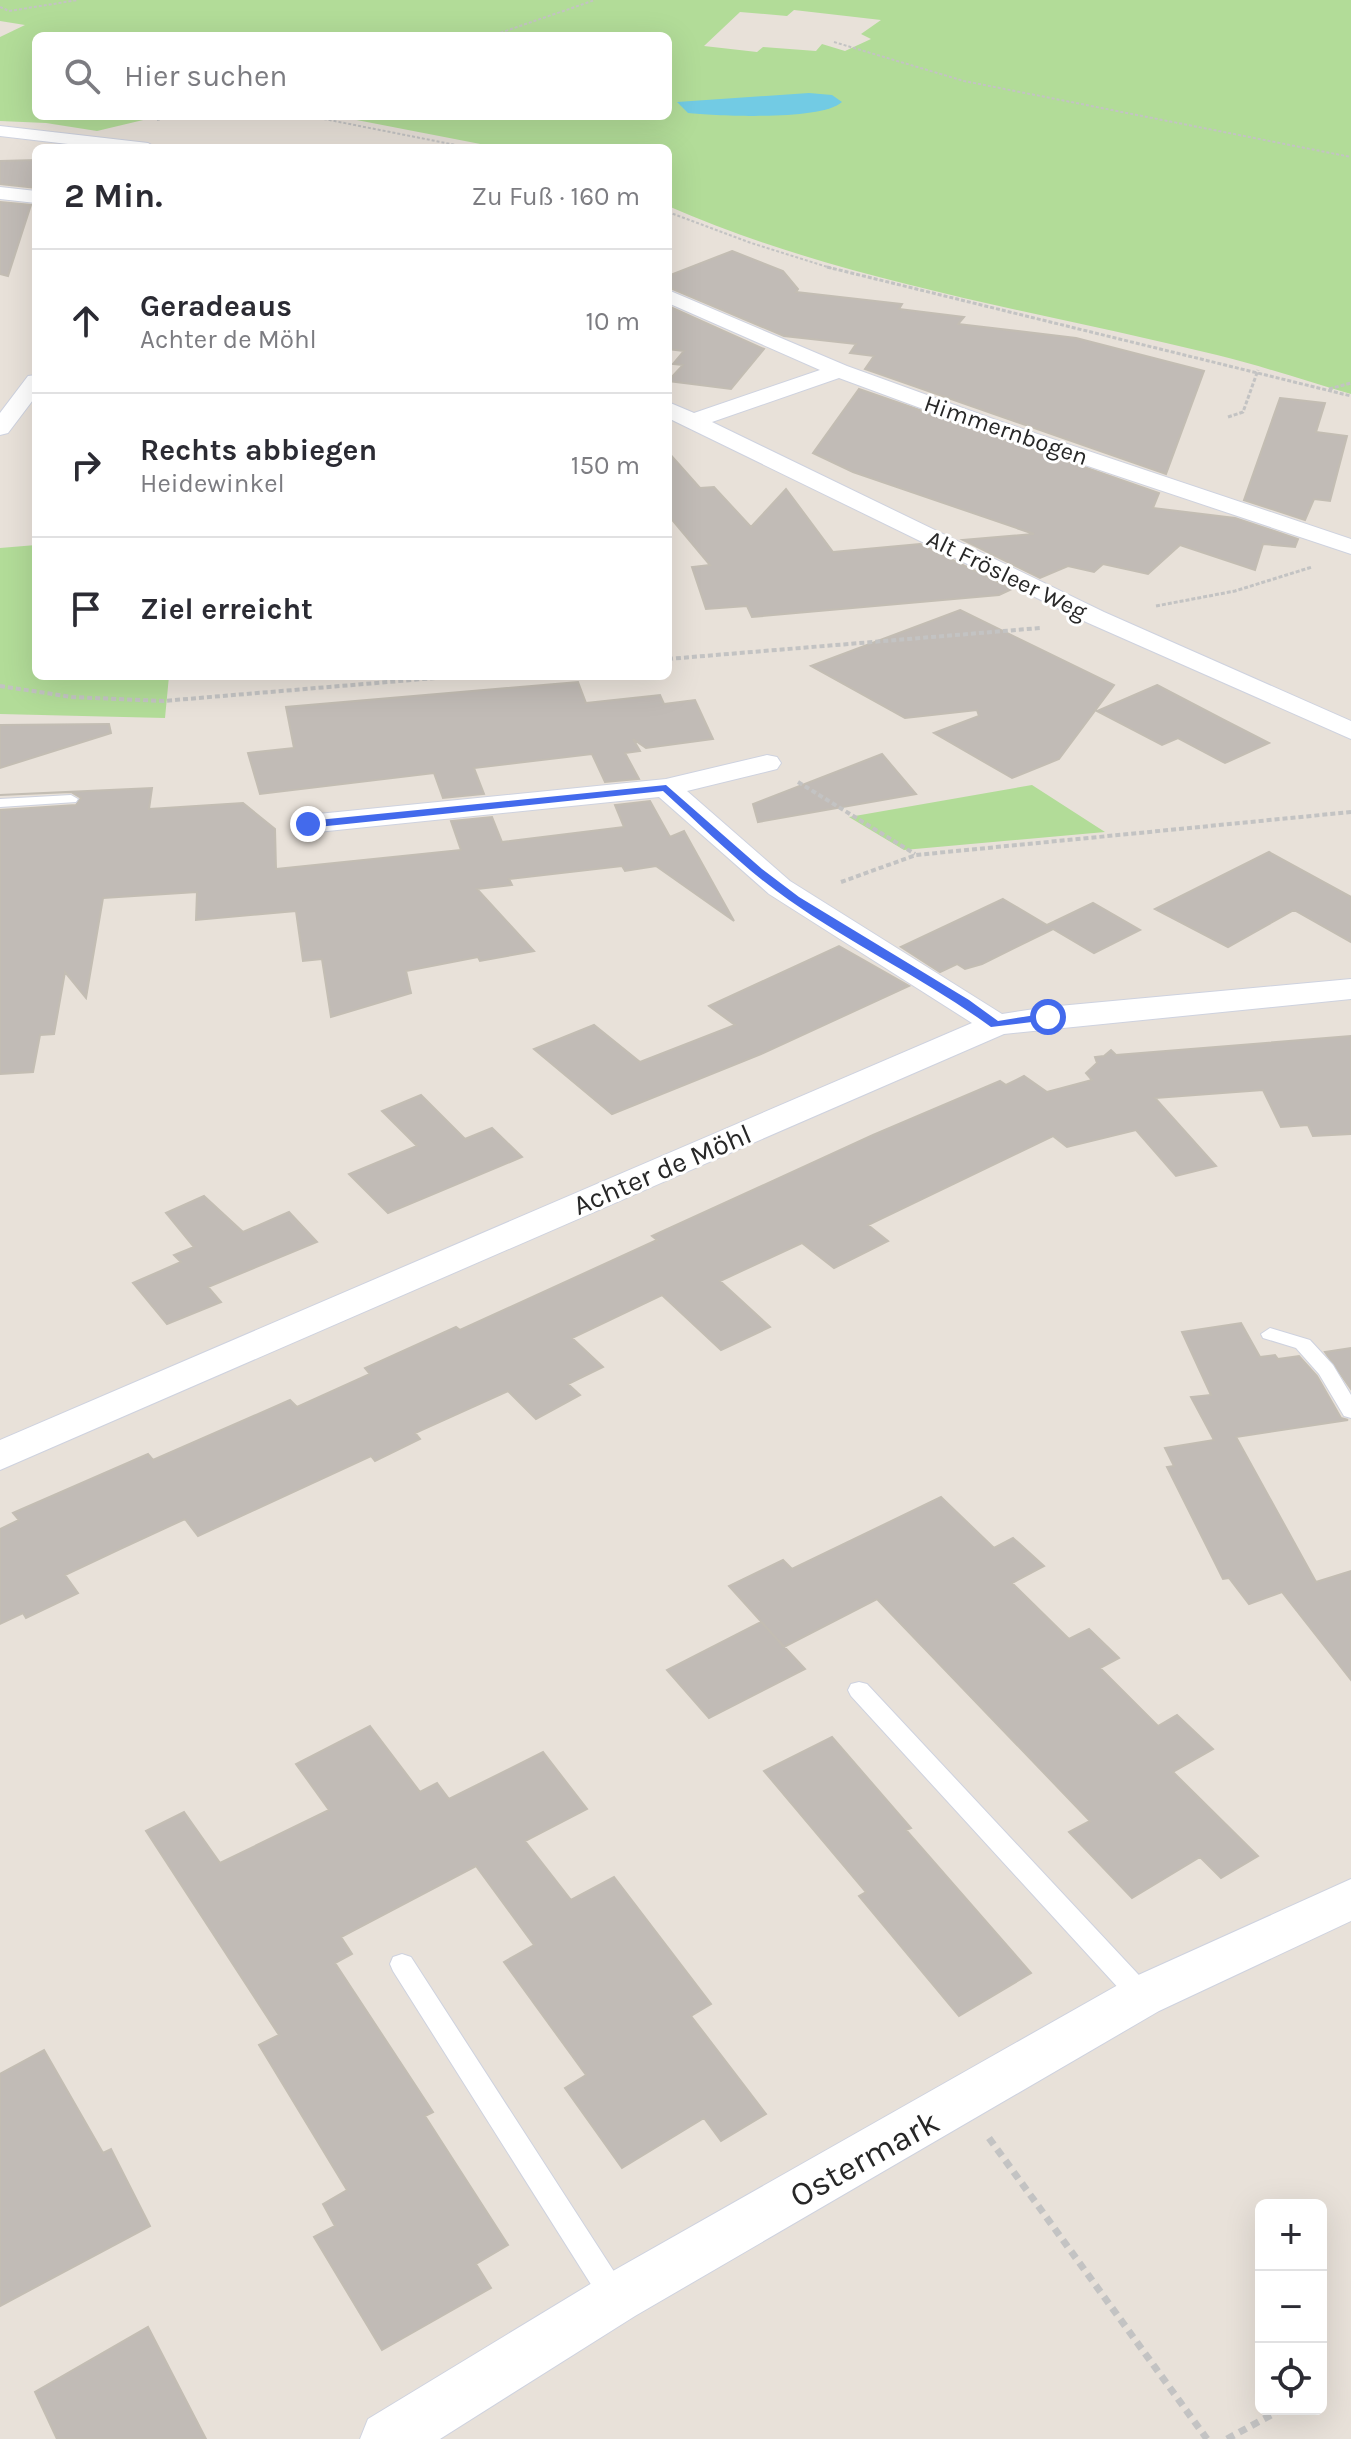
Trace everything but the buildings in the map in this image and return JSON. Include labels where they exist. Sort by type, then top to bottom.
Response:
[{"type":"street","points":[[0,131],[113,144]]},
{"type":"street","points":[[0,193],[32,197]]},
{"type":"street","name":"Himmernbogen","points":[[672,298],[839,371],[1351,547]]},
{"type":"street","points":[[692,421],[839,371]]},
{"type":"street","points":[[0,428],[32,386]]},
{"type":"street","name":"Alt Frösleer Weg","points":[[672,411],[1095,617],[1351,731]]},
{"type":"street","points":[[308,824],[666,788],[767,763]]},
{"type":"street","points":[[666,788],[758,872],[795,899],[965,1002],[996,1025]]},
{"type":"street","name":"Achter de Möhl","points":[[0,1456],[996,1025],[1048,1017],[1351,989]]},
{"type":"street","name":"Ostermark","points":[[388,2439],[616,2298],[1142,1996],[1351,1899]]},
{"type":"lane","points":[[0,803],[71,799]]},
{"type":"lane","points":[[1270,1334],[1303,1344],[1326,1370],[1351,1411]]},
{"type":"lane","points":[[859,1690],[1142,1996]]},
{"type":"lane","points":[[402,1964],[616,2298]]},
{"type":"path","points":[[0,7],[18,10],[78,0]]},
{"type":"path","points":[[503,32],[595,0]]},
{"type":"path","points":[[834,42],[964,81],[1351,157]]},
{"type":"path","points":[[329,120],[451,144]]},
{"type":"path","points":[[672,214],[757,246],[959,303],[1258,370],[1351,396]]},
{"type":"path","points":[[1228,417],[1243,412],[1258,370]]},
{"type":"path","points":[[1328,390],[1351,383]]},
{"type":"path","points":[[672,659],[1076,625],[1095,617],[1240,591],[1323,563]]},
{"type":"path","points":[[0,686],[72,697],[163,701],[412,680]]},
{"type":"path","points":[[767,763],[916,855]]},
{"type":"path","points":[[795,899],[916,855],[1351,812]]},
{"type":"path","points":[[962,2102],[1207,2439]]},
{"type":"path","points":[[1227,2439],[1271,2415]]},
{"type":"green space","points":[[0,0],[1351,0],[1351,394],[1217,355],[870,275],[734,232],[672,208],[672,144],[480,144],[357,120],[672,120],[672,32],[32,32],[32,120],[143,120],[97,131],[46,123],[0,121],[0,37],[25,25],[0,21]],"holes":[[[794,10],[881,20],[861,34],[871,39],[845,51],[822,44],[816,51],[763,47],[757,52],[704,46],[740,12],[787,16]]]},
{"type":"green space","points":[[32,545],[32,680],[169,680],[165,718],[0,714],[0,548]]},
{"type":"green space","points":[[1032,785],[1105,832],[904,850],[849,817]]},
{"type":"water","points":[[809,93],[832,95],[842,102],[813,112],[745,116],[688,113],[677,102]]},
{"type":"route","points":[[308,824],[666,788],[758,872],[795,899],[965,1002],[996,1025],[1048,1017]]}]
